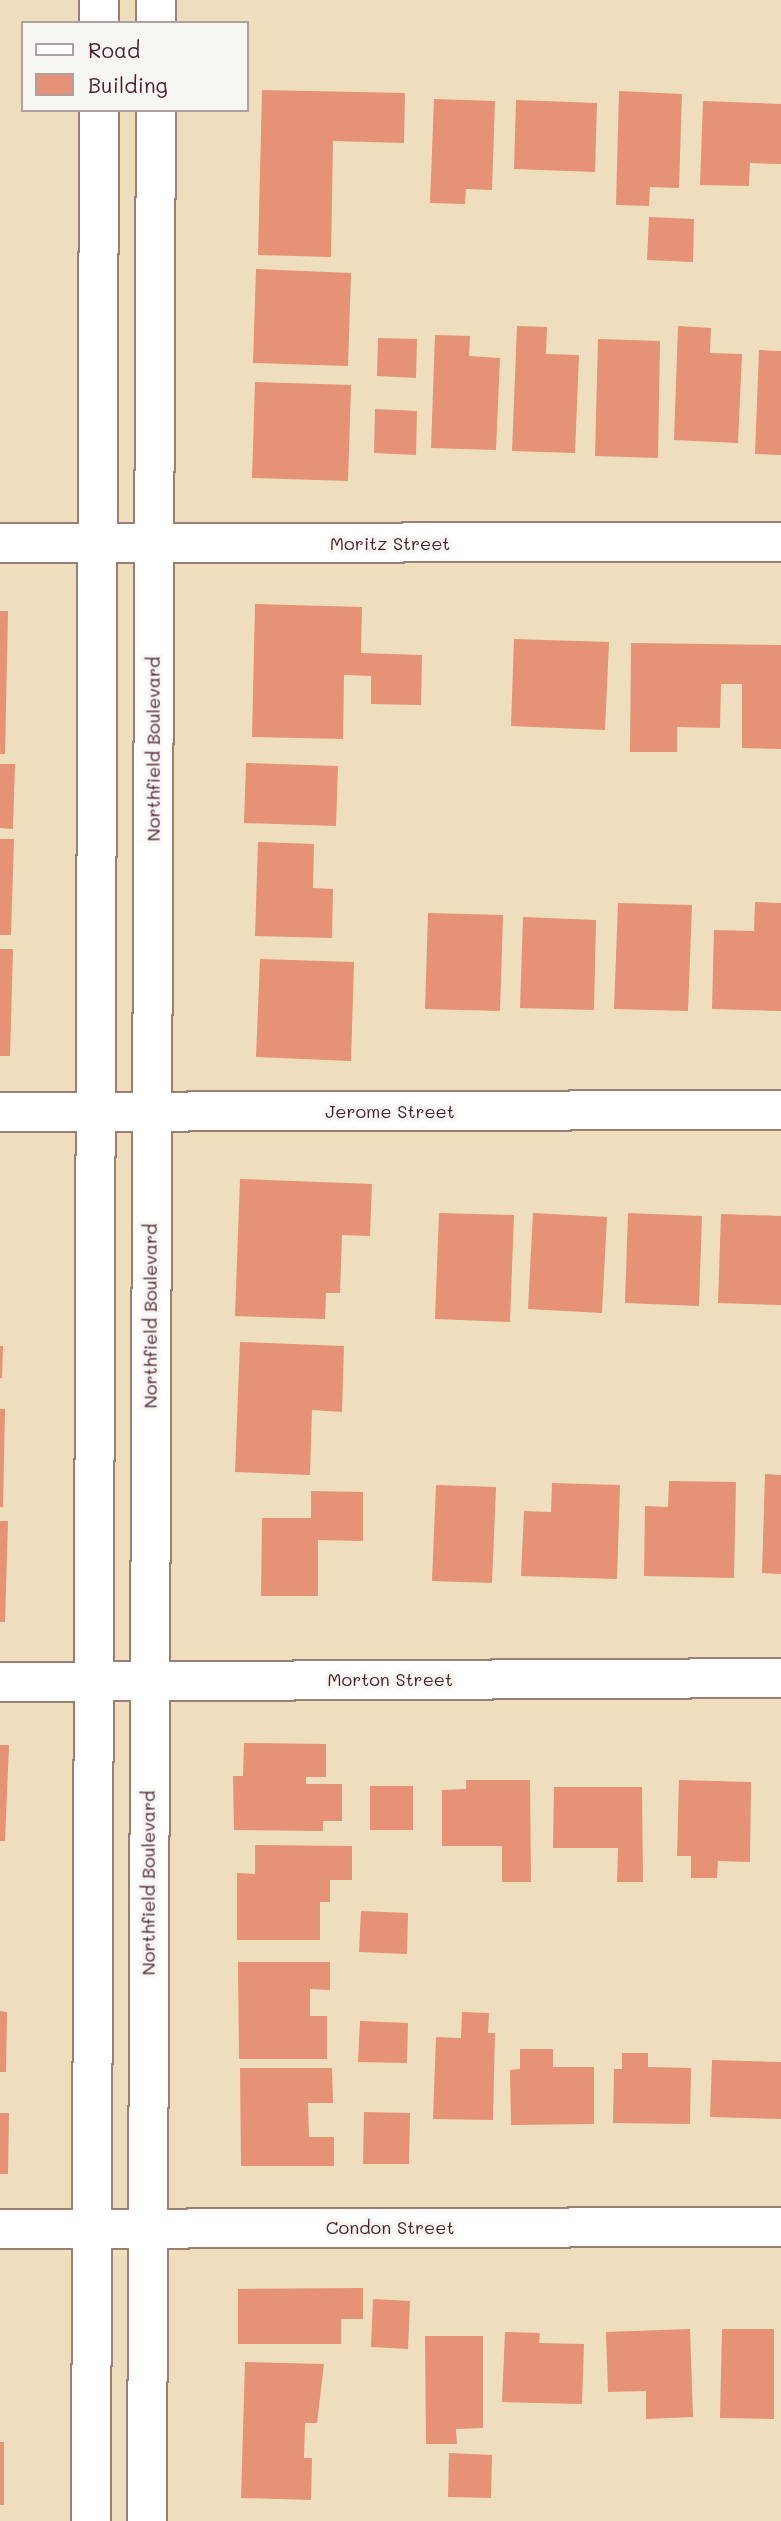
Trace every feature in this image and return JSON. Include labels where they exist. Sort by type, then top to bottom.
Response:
[{"type":"street","points":[[99,0],[99,21]]},
{"type":"street","points":[[156,0],[156,21]]},
{"type":"street","points":[[90,2521],[99,112]]},
{"type":"street","name":"Northfield Boulevard","points":[[147,2521],[148,1681],[156,112]]},
{"type":"street","name":"Moritz Street","points":[[0,543],[781,542]]},
{"type":"street","name":"Jerome Street","points":[[0,1112],[781,1110]]},
{"type":"street","name":"Morton Street","points":[[0,1682],[781,1678]]},
{"type":"street","name":"Condon Street","points":[[0,2229],[781,2227]]},
{"type":"building","points":[[262,90],[405,93],[404,143],[333,141],[331,257],[258,255]]},
{"type":"building","points":[[619,91],[682,94],[679,188],[650,187],[649,206],[616,205]]},
{"type":"building","points":[[434,99],[495,101],[492,190],[466,189],[465,204],[430,203]]},
{"type":"building","points":[[516,100],[597,103],[595,172],[514,169]]},
{"type":"building","points":[[703,101],[781,104],[781,164],[750,163],[749,186],[700,185]]},
{"type":"building","points":[[649,217],[694,219],[693,262],[647,260]]},
{"type":"building","points":[[256,269],[351,273],[348,366],[253,363]]},
{"type":"building","points":[[517,326],[547,327],[546,354],[579,355],[575,453],[512,451]]},
{"type":"building","points":[[678,326],[711,328],[710,353],[742,354],[738,443],[674,440]]},
{"type":"building","points":[[435,335],[470,336],[469,356],[500,358],[496,450],[431,448]]},
{"type":"building","points":[[378,338],[417,339],[416,378],[377,376]]},
{"type":"building","points":[[598,339],[660,341],[658,458],[595,456]]},
{"type":"building","points":[[759,350],[781,351],[781,455],[755,454]]},
{"type":"building","points":[[255,382],[351,385],[348,481],[252,478]]},
{"type":"building","points":[[375,409],[417,411],[416,455],[374,453]]},
{"type":"building","points":[[255,604],[362,607],[361,653],[422,655],[421,705],[371,704],[371,676],[344,675],[343,739],[252,737]]},
{"type":"building","points":[[0,611],[8,611],[5,754],[0,754]]},
{"type":"building","points":[[514,639],[609,642],[605,730],[511,726]]},
{"type":"building","points":[[631,643],[781,645],[781,749],[742,748],[742,684],[721,684],[720,728],[677,727],[677,752],[630,752]]},
{"type":"building","points":[[246,763],[338,766],[336,826],[244,823]]},
{"type":"building","points":[[0,764],[15,764],[13,829],[0,828]]},
{"type":"building","points":[[0,839],[14,839],[11,935],[0,935]]},
{"type":"building","points":[[258,842],[314,844],[313,888],[333,889],[332,938],[255,936]]},
{"type":"building","points":[[755,902],[781,903],[781,1011],[712,1009],[714,930],[754,931]]},
{"type":"building","points":[[618,903],[692,905],[688,1011],[614,1009]]},
{"type":"building","points":[[428,913],[503,915],[500,1011],[425,1009]]},
{"type":"building","points":[[523,917],[596,920],[594,1010],[520,1008]]},
{"type":"building","points":[[0,949],[13,949],[10,1056],[0,1056]]},
{"type":"building","points":[[260,959],[354,962],[351,1061],[256,1057]]},
{"type":"building","points":[[240,1179],[372,1184],[370,1236],[342,1235],[340,1293],[326,1293],[325,1319],[235,1316]]},
{"type":"building","points":[[439,1213],[514,1215],[510,1322],[435,1319]]},
{"type":"building","points":[[533,1213],[607,1217],[602,1313],[528,1309]]},
{"type":"building","points":[[628,1213],[702,1216],[699,1306],[625,1303]]},
{"type":"building","points":[[721,1214],[781,1216],[781,1305],[718,1303]]},
{"type":"building","points":[[240,1342],[344,1346],[342,1412],[312,1410],[310,1475],[235,1472]]},
{"type":"building","points":[[0,1346],[3,1346],[2,1378],[0,1378]]},
{"type":"building","points":[[0,1409],[5,1409],[3,1507],[0,1507]]},
{"type":"building","points":[[765,1474],[781,1475],[781,1574],[762,1573]]},
{"type":"building","points":[[669,1481],[736,1482],[734,1578],[644,1576],[645,1506],[668,1507]]},
{"type":"building","points":[[552,1483],[620,1485],[617,1579],[521,1576],[524,1511],[551,1512]]},
{"type":"building","points":[[436,1485],[496,1487],[492,1583],[432,1581]]},
{"type":"building","points":[[311,1491],[363,1492],[363,1541],[318,1540],[318,1596],[261,1596],[262,1518],[311,1518]]},
{"type":"building","points":[[0,1521],[8,1521],[5,1622],[0,1622]]},
{"type":"building","points":[[244,1743],[326,1744],[326,1777],[306,1777],[306,1784],[342,1784],[342,1821],[323,1821],[323,1831],[234,1830],[233,1776],[243,1776]]},
{"type":"building","points":[[0,1745],[9,1745],[5,1841],[0,1841]]},
{"type":"building","points":[[466,1780],[530,1780],[531,1882],[502,1882],[502,1846],[442,1846],[442,1790],[466,1789]]},
{"type":"building","points":[[679,1780],[751,1782],[750,1862],[718,1861],[717,1878],[691,1878],[691,1856],[677,1856]]},
{"type":"building","points":[[370,1786],[413,1786],[413,1830],[370,1830]]},
{"type":"building","points":[[554,1787],[642,1787],[643,1882],[617,1882],[618,1848],[553,1848]]},
{"type":"building","points":[[255,1845],[352,1846],[352,1880],[330,1880],[330,1902],[320,1902],[320,1940],[237,1940],[237,1873],[255,1874]]},
{"type":"building","points":[[361,1911],[408,1913],[407,1954],[359,1952]]},
{"type":"building","points":[[238,1962],[330,1962],[330,1990],[310,1989],[310,2016],[327,2016],[327,2059],[239,2059]]},
{"type":"building","points":[[0,2011],[7,2012],[6,2072],[0,2072]]},
{"type":"building","points":[[462,2012],[489,2013],[488,2033],[495,2033],[493,2120],[433,2119],[436,2037],[461,2038]]},
{"type":"building","points":[[360,2021],[408,2023],[407,2063],[358,2062]]},
{"type":"building","points":[[520,2049],[553,2049],[553,2067],[594,2067],[594,2124],[511,2125],[510,2070],[520,2069]]},
{"type":"building","points":[[622,2053],[648,2053],[648,2067],[691,2068],[690,2124],[613,2123],[614,2069],[622,2069]]},
{"type":"building","points":[[712,2060],[781,2062],[781,2119],[710,2117]]},
{"type":"building","points":[[240,2068],[332,2068],[333,2103],[308,2103],[309,2137],[334,2137],[334,2166],[241,2166]]},
{"type":"building","points":[[364,2112],[410,2113],[409,2164],[363,2164]]},
{"type":"building","points":[[0,2113],[9,2113],[8,2174],[0,2174]]},
{"type":"building","points":[[363,2288],[363,2319],[341,2319],[341,2344],[238,2344],[238,2289]]},
{"type":"building","points":[[373,2299],[410,2301],[408,2349],[371,2347]]},
{"type":"building","points":[[690,2329],[693,2417],[646,2419],[646,2391],[608,2392],[606,2332]]},
{"type":"building","points":[[722,2329],[774,2329],[774,2419],[720,2418]]},
{"type":"building","points":[[505,2332],[540,2333],[539,2343],[584,2344],[582,2404],[502,2402]]},
{"type":"building","points":[[425,2336],[483,2336],[483,2428],[456,2429],[457,2444],[426,2444]]},
{"type":"building","points":[[245,2362],[324,2364],[317,2423],[305,2423],[304,2458],[312,2458],[311,2500],[241,2498]]},
{"type":"building","points":[[0,2442],[4,2442],[4,2505],[0,2505]]},
{"type":"building","points":[[449,2453],[492,2455],[491,2498],[448,2497]]}]
